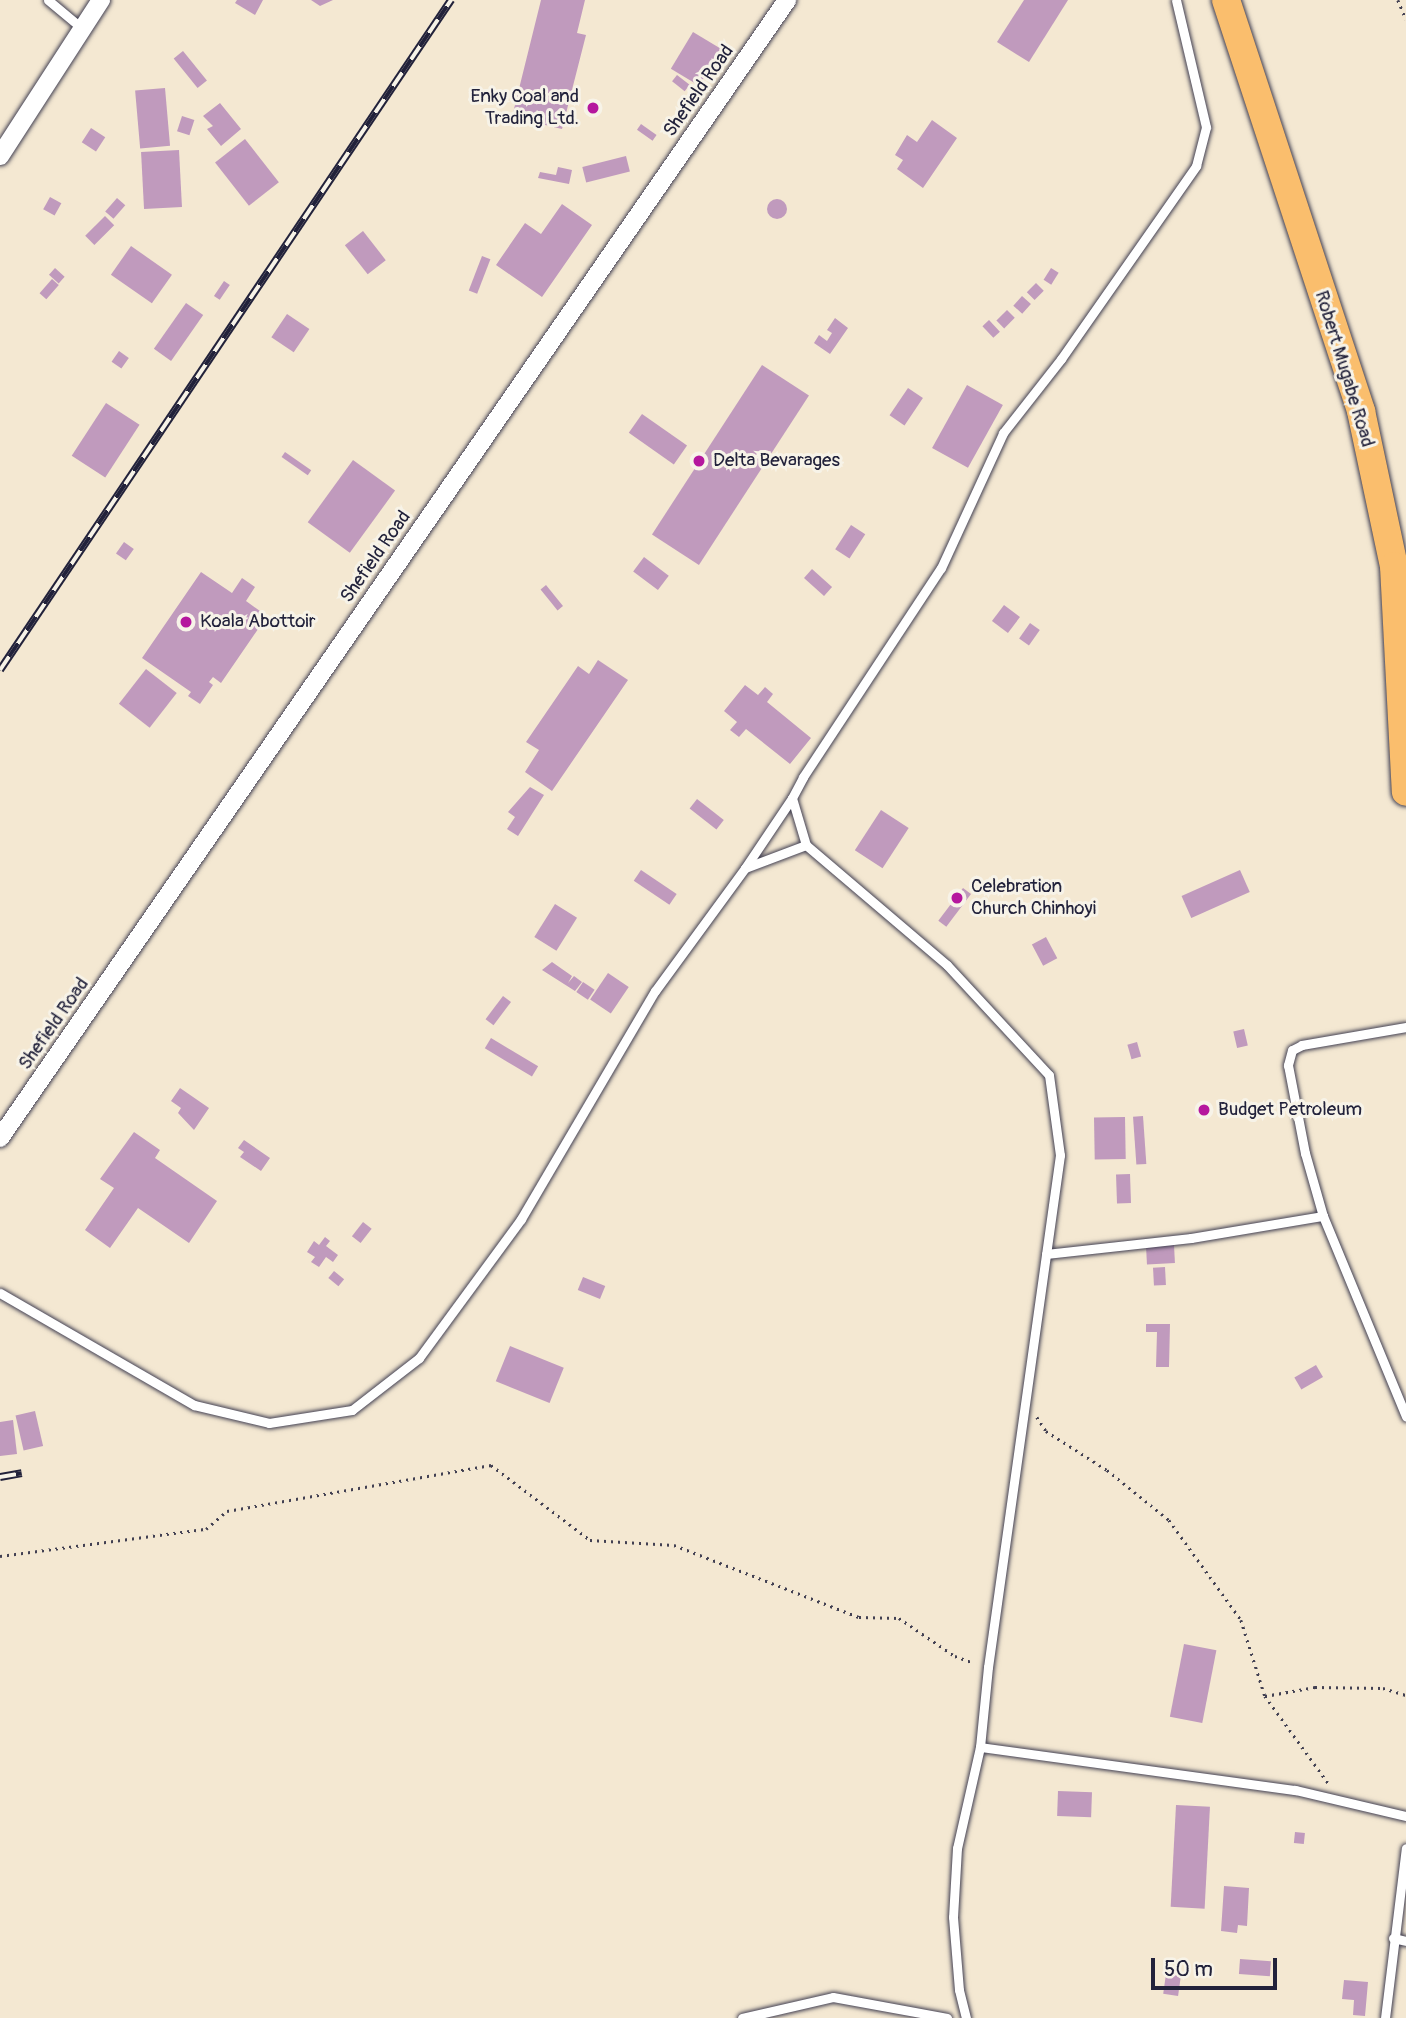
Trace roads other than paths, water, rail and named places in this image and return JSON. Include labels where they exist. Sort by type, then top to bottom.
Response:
[{"type":"main road","name":"Robert Mugabe Road","points":[[1226,0],[1360,411],[1400,566],[1406,792]]},
{"type":"street","points":[[0,156],[85,30],[101,0]]},
{"type":"street","name":"Shefield Road","points":[[0,1138],[787,0]]},
{"type":"lane","points":[[48,0],[85,30]]},
{"type":"lane","points":[[0,1293],[194,1405],[269,1423],[352,1410],[419,1358],[513,1230],[654,991],[745,868],[792,799],[941,568],[1003,433],[1061,359],[1196,166],[1206,127],[1176,0]]},
{"type":"lane","points":[[792,799],[807,845],[947,965],[1049,1076],[1059,1155],[979,1747],[956,1862],[953,1917],[959,1990],[966,2018]]},
{"type":"lane","points":[[745,868],[807,845]]},
{"type":"lane","points":[[1406,1027],[1302,1045],[1292,1050],[1288,1065],[1305,1153],[1323,1216],[1406,1416]]},
{"type":"lane","points":[[1046,1254],[1191,1238],[1323,1216]]},
{"type":"lane","points":[[979,1747],[1295,1790],[1406,1816]]},
{"type":"lane","points":[[1385,2018],[1406,1848]]},
{"type":"lane","points":[[1393,1938],[1406,1941]]},
{"type":"lane","points":[[742,2018],[833,1997],[947,2018]]},
{"type":"railway","points":[[0,670],[451,0]]},
{"type":"railway","points":[[0,1477],[22,1473]]},
{"type":"place","name":"Enky Coal and Trading Ltd.","points":[[593,108]]},
{"type":"place","name":"Delta Bevarages","points":[[699,461]]},
{"type":"place","name":"Koala Abottoir","points":[[186,622]]},
{"type":"place","name":"Celebration Church Chinhoyi","points":[[957,898]]},
{"type":"place","name":"Budget Petroleum","points":[[1204,1110]]}]
